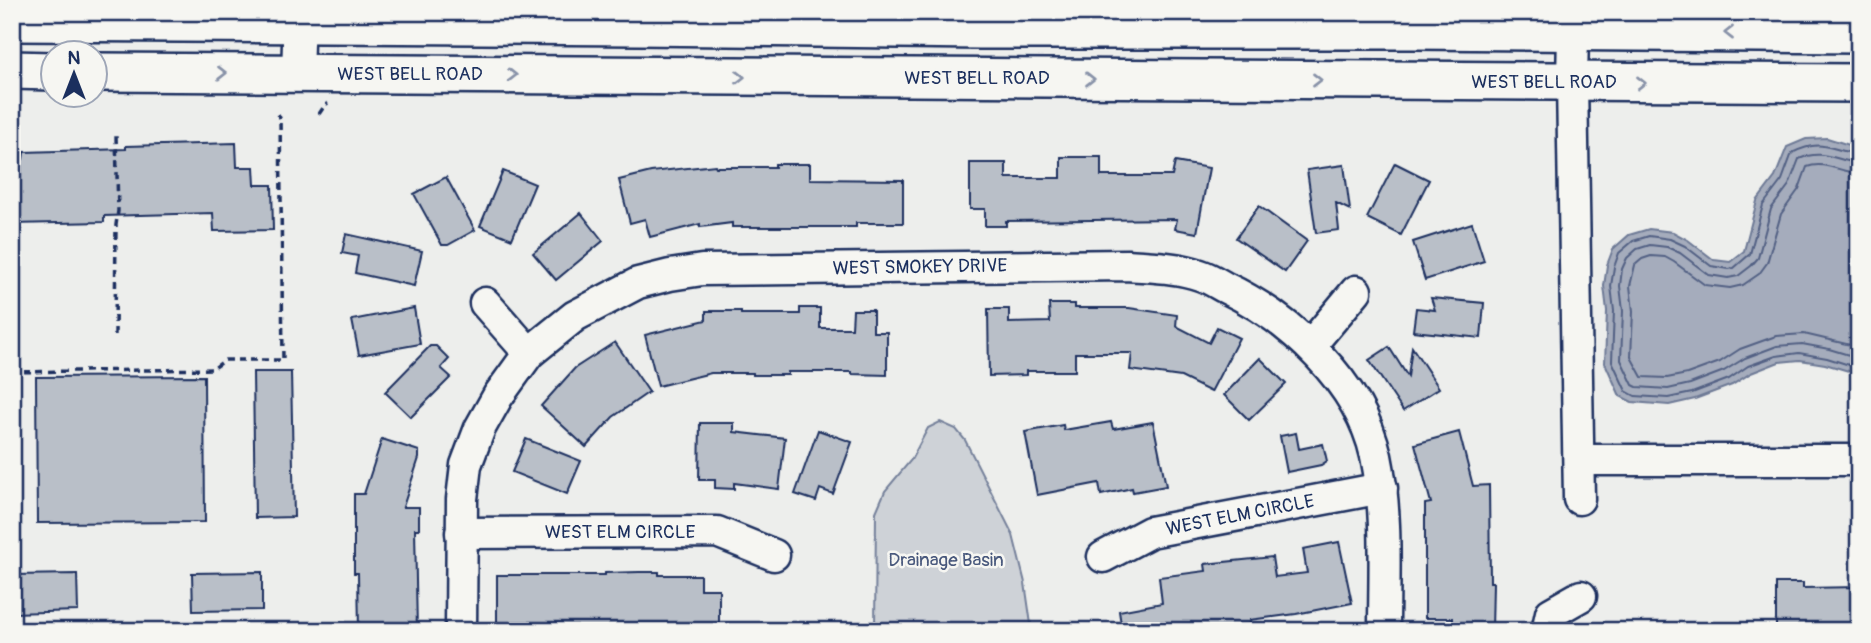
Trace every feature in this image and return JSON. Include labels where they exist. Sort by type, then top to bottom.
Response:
[{"type":"main road","points":[[12,22],[298,18],[1291,21],[1413,30],[1859,34]]},
{"type":"main road","points":[[12,70],[38,71]]},
{"type":"main road","name":"WEST BELL ROAD","points":[[108,72],[1859,83]]},
{"type":"street","points":[[297,74],[298,18]]},
{"type":"street","points":[[1573,33],[1579,499]]},
{"type":"street","name":"WEST SMOKEY DRIVE","points":[[461,631],[462,499],[466,465],[480,428],[498,396],[529,353],[575,316],[610,296],[638,283],[702,270],[1127,265],[1200,275],[1263,307],[1310,346],[1344,387],[1365,421],[1382,488],[1384,631]]},
{"type":"street","points":[[1310,346],[1356,290]]},
{"type":"street","points":[[485,303],[529,353]]},
{"type":"street","points":[[1580,460],[1859,460]]},
{"type":"street","name":"WEST ELM CIRCLE","points":[[1103,557],[1150,532],[1382,488]]},
{"type":"street","name":"WEST ELM CIRCLE","points":[[461,533],[717,532],[774,555]]},
{"type":"street","points":[[1547,631],[1551,613],[1581,596]]},
{"type":"path","points":[[12,372],[213,369],[225,360],[283,360],[278,114]]},
{"type":"path","points":[[115,335],[118,211],[116,136]]},
{"type":"green space","name":"Drainage Basin","points":[[940,422],[956,429],[965,440],[1013,535],[1025,583],[1032,631],[875,631],[876,512],[885,491],[911,460],[928,428]]},
{"type":"water","points":[[1827,138],[1859,148],[1859,376],[1825,364],[1800,360],[1779,362],[1751,373],[1732,385],[1695,399],[1669,405],[1632,402],[1620,396],[1605,363],[1607,311],[1604,286],[1613,249],[1629,235],[1649,229],[1673,232],[1714,260],[1730,262],[1744,251],[1757,201],[1775,177],[1787,147],[1806,139]]},
{"type":"building","points":[[236,143],[237,167],[254,167],[255,185],[272,185],[273,230],[214,231],[213,213],[104,216],[104,222],[12,224],[12,160],[23,159],[24,152]]},
{"type":"building","points":[[1061,157],[1101,157],[1101,176],[1172,176],[1175,162],[1209,168],[1197,233],[1175,229],[1177,219],[1006,221],[1006,226],[985,226],[985,209],[970,209],[970,163],[1006,163],[1006,178],[1061,178]]},
{"type":"building","points":[[1395,163],[1429,180],[1401,235],[1367,218]]},
{"type":"building","points":[[775,164],[810,164],[810,179],[903,180],[903,223],[856,223],[856,227],[732,227],[732,223],[700,227],[700,224],[650,237],[645,219],[630,223],[619,180],[651,172],[715,165],[775,167]]},
{"type":"building","points":[[1344,165],[1350,210],[1336,203],[1339,230],[1316,233],[1307,170]]},
{"type":"building","points":[[503,171],[535,184],[512,239],[480,226]]},
{"type":"building","points":[[446,177],[475,230],[448,245],[442,245],[414,194]]},
{"type":"building","points":[[1259,206],[1307,241],[1285,272],[1236,238]]},
{"type":"building","points":[[581,213],[603,241],[556,280],[533,253]]},
{"type":"building","points":[[1472,223],[1484,261],[1425,280],[1413,242]]},
{"type":"building","points":[[346,234],[422,251],[414,286],[355,273],[358,256],[342,253]]},
{"type":"building","points":[[1431,298],[1484,303],[1481,338],[1413,331],[1416,308],[1435,310]]},
{"type":"building","points":[[1049,304],[1075,304],[1075,308],[1129,308],[1177,315],[1176,326],[1209,343],[1217,327],[1239,338],[1211,392],[1181,377],[1130,370],[1132,353],[1075,353],[1075,371],[1026,371],[1026,375],[989,376],[988,309],[1009,309],[1009,323],[1050,322]]},
{"type":"building","points":[[414,308],[420,344],[359,355],[352,320]]},
{"type":"building","points":[[800,308],[820,308],[820,328],[852,328],[853,310],[873,310],[873,332],[887,332],[887,375],[852,372],[788,372],[788,375],[711,373],[658,386],[645,335],[706,320],[706,311],[800,314]]},
{"type":"building","points":[[615,342],[649,392],[613,417],[586,447],[541,406],[575,368]]},
{"type":"building","points":[[430,346],[436,346],[449,359],[441,368],[451,377],[411,417],[385,392]]},
{"type":"building","points":[[1389,347],[1408,377],[1412,347],[1439,388],[1403,411],[1369,360]]},
{"type":"building","points":[[1260,358],[1286,384],[1249,420],[1224,395]]},
{"type":"building","points":[[253,372],[291,372],[294,517],[255,518]]},
{"type":"building","points":[[204,376],[205,522],[37,523],[36,377]]},
{"type":"building","points":[[1111,422],[1113,429],[1153,422],[1166,486],[1133,492],[1132,488],[1101,495],[1099,483],[1037,495],[1025,432],[1063,425],[1064,430]]},
{"type":"building","points":[[700,423],[734,423],[734,432],[785,438],[779,489],[734,483],[734,489],[715,488],[715,480],[699,480]]},
{"type":"building","points":[[818,430],[852,442],[833,494],[820,489],[816,501],[795,494]]},
{"type":"building","points":[[1459,432],[1473,486],[1489,485],[1492,631],[1453,631],[1453,618],[1425,618],[1425,504],[1431,503],[1415,444]]},
{"type":"building","points":[[1296,433],[1299,449],[1323,444],[1327,461],[1321,465],[1287,472],[1280,436]]},
{"type":"building","points":[[382,439],[419,451],[403,507],[419,507],[419,529],[415,529],[417,631],[359,631],[358,573],[354,573],[354,494],[364,494]]},
{"type":"building","points":[[526,439],[581,461],[567,494],[512,472]]},
{"type":"building","points":[[1339,542],[1352,603],[1201,631],[1122,631],[1119,611],[1162,603],[1159,577],[1206,571],[1205,564],[1272,557],[1275,577],[1307,573],[1303,549]]},
{"type":"building","points":[[262,572],[262,610],[193,611],[192,573]]},
{"type":"building","points":[[659,572],[659,575],[700,575],[700,589],[719,589],[719,631],[497,631],[497,575]]},
{"type":"building","points":[[77,574],[78,611],[12,613],[12,575]]},
{"type":"building","points":[[1776,583],[1803,583],[1803,588],[1859,587],[1859,631],[1776,631]]}]
